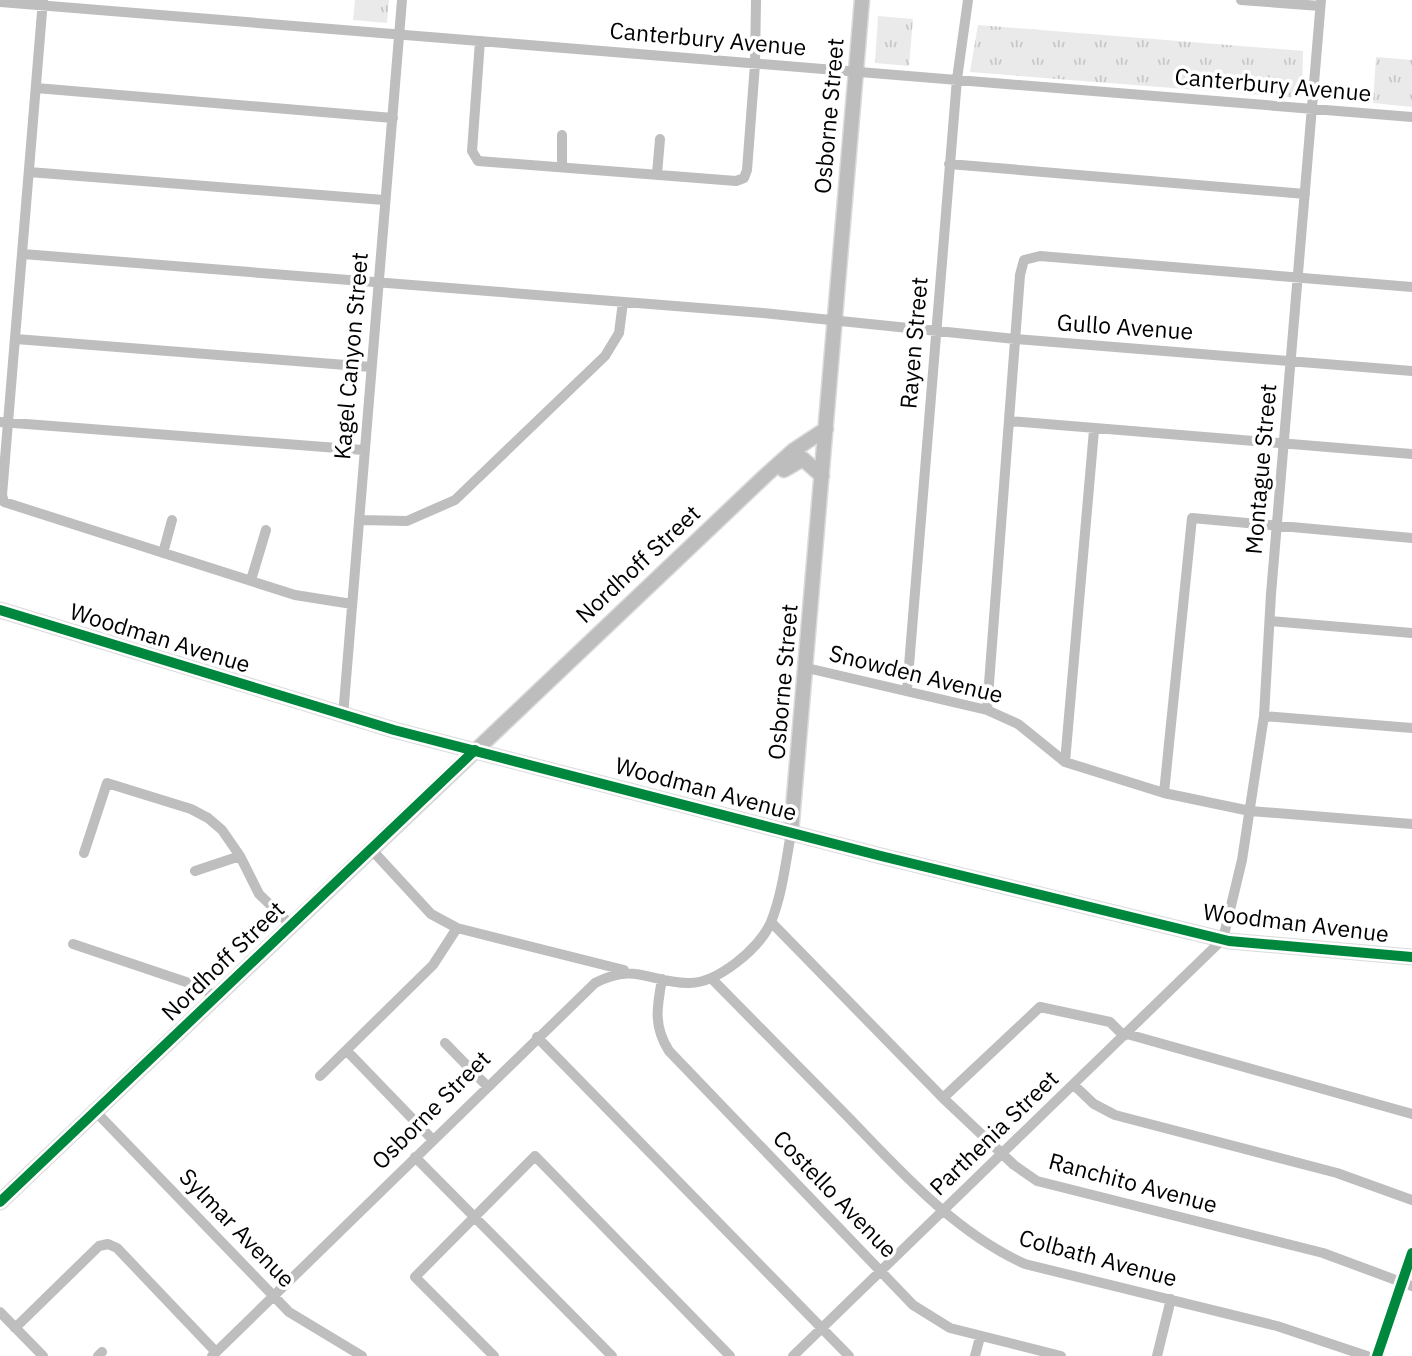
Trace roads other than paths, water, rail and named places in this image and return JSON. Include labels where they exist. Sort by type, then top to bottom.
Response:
[{"type":"main road","name":"Osborne Street","points":[[791,833],[862,0]]},
{"type":"main road","name":"Nordhoff Street","points":[[0,1202],[766,475],[794,450],[826,429]]},
{"type":"main road","points":[[766,475],[782,472],[792,463],[803,459],[821,476]]},
{"type":"main road","name":"Woodman Avenue","points":[[0,610],[343,716],[791,833],[1223,939],[1412,957]]},
{"type":"street","name":"Kagel Canyon Street","points":[[343,716],[402,0]]},
{"type":"street","points":[[480,41],[472,151],[478,161],[736,181],[744,178],[755,64],[756,0]]},
{"type":"street","name":"Rayen Street","points":[[907,690],[949,164],[968,0]]},
{"type":"street","points":[[1241,0],[1321,3]]},
{"type":"street","name":"Canterbury Avenue","points":[[0,2],[43,3],[1412,117]]},
{"type":"street","points":[[43,3],[16,339],[4,422],[4,502],[295,595],[352,604]]},
{"type":"street","name":"Montague Street","points":[[1223,939],[1250,811],[1265,716],[1283,443],[1321,3]]},
{"type":"street","points":[[36,89],[393,118]]},
{"type":"street","points":[[562,135],[562,166]]},
{"type":"street","points":[[657,174],[660,139]]},
{"type":"street","points":[[949,164],[1305,194]]},
{"type":"street","points":[[29,172],[384,200]]},
{"type":"street","points":[[23,254],[378,283]]},
{"type":"street","points":[[987,710],[1020,275],[1024,261],[1040,256],[1412,287]]},
{"type":"street","name":"Gullo Avenue","points":[[378,283],[835,320],[1015,340],[1412,371]]},
{"type":"street","points":[[359,520],[407,521],[455,500],[605,356],[619,332],[623,302]]},
{"type":"street","points":[[16,339],[370,367]]},
{"type":"street","points":[[1010,421],[1412,454]]},
{"type":"street","points":[[4,422],[363,450]]},
{"type":"street","points":[[1065,762],[1094,429]]},
{"type":"street","points":[[1164,793],[1192,518],[1412,538]]},
{"type":"street","points":[[163,554],[172,520]]},
{"type":"street","points":[[251,580],[266,530]]},
{"type":"street","points":[[1270,621],[1412,633]]},
{"type":"street","name":"Snowden Avenue","points":[[807,668],[987,710],[1018,724],[1065,762],[1164,793],[1250,811],[1412,824]]},
{"type":"street","points":[[1265,716],[1412,728]]},
{"type":"street","points":[[85,853],[107,783],[191,809],[222,830],[240,856],[259,894],[291,925]]},
{"type":"street","name":"Osborne Street","points":[[712,979],[739,959],[771,922],[791,833]]},
{"type":"street","points":[[372,849],[430,914],[457,928],[662,979],[688,983],[712,979]]},
{"type":"street","points":[[195,870],[240,856]]},
{"type":"street","name":"Ranchito Avenue","points":[[771,922],[943,1098],[1025,1173],[1048,1185],[1323,1254],[1407,1284]]},
{"type":"street","points":[[320,1076],[433,965],[457,928]]},
{"type":"street","name":"Parthenia Street","points":[[793,1356],[1223,939]]},
{"type":"street","points":[[73,944],[204,988],[215,998]]},
{"type":"street","name":"Osborne Street","points":[[214,1354],[595,983],[612,974],[631,971]]},
{"type":"street","name":"Costello Avenue","points":[[662,979],[657,1021],[669,1051],[880,1271],[930,1318],[950,1328],[1061,1356]]},
{"type":"street","name":"Colbath Avenue","points":[[712,979],[902,1173],[981,1242],[1025,1264],[1306,1334],[1367,1356]]},
{"type":"street","points":[[943,1098],[1040,1007],[1110,1022],[1126,1035],[1412,1114]]},
{"type":"street","points":[[537,1037],[849,1356]]},
{"type":"street","points":[[445,1043],[487,1086]]},
{"type":"street","points":[[347,1051],[432,1139]]},
{"type":"street","points":[[1074,1085],[1094,1104],[1115,1115],[1337,1173],[1412,1200]]},
{"type":"street","name":"Sylmar Avenue","points":[[96,1112],[273,1296],[301,1320],[362,1356]]},
{"type":"street","points":[[494,1356],[415,1277],[535,1156],[730,1356]]},
{"type":"street","points":[[415,1157],[611,1356]]},
{"type":"street","points":[[15,1328],[99,1246],[107,1244],[117,1248],[214,1354]]},
{"type":"street","points":[[1377,1356],[1407,1284],[1412,1253]]},
{"type":"street","points":[[1157,1356],[1171,1299]]},
{"type":"street","points":[[0,1312],[43,1356]]},
{"type":"street","points":[[975,1356],[980,1337]]}]
